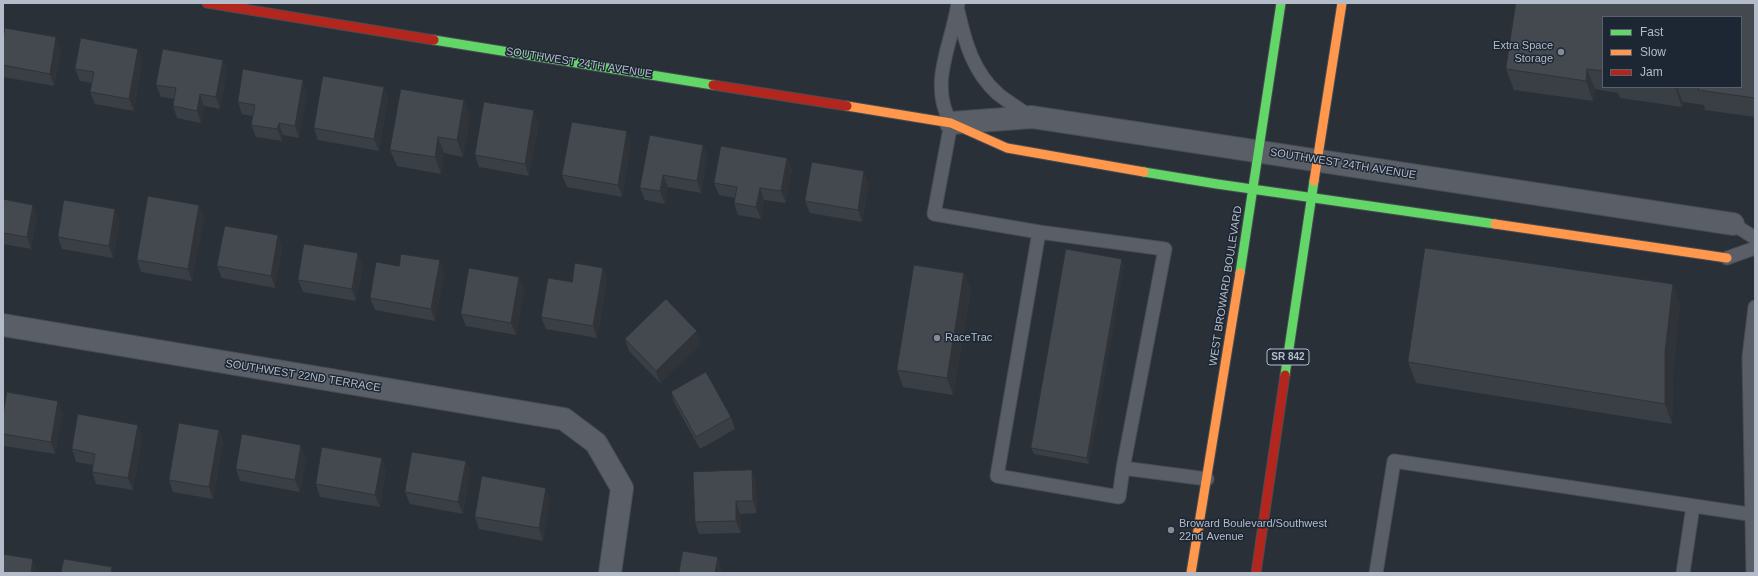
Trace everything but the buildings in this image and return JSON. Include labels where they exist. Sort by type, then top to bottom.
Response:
[{"type":"street","name":"SOUTHWEST 24TH AVENUE","points":[[207,3],[951,123],[1032,117],[1733,224]]},
{"type":"street","name":"WEST BROWARD BOULEVARD","points":[[1191,573],[1254,189],[1281,3]]},
{"type":"street","name":"SR 842","points":[[1256,573],[1311,198],[1342,3]]},
{"type":"street","name":"SOUTHWEST 24TH AVENUE","points":[[951,123],[1007,148],[1217,184],[1727,258]]},
{"type":"street","name":"SOUTHWEST 22ND TERRACE","points":[[3,325],[564,419],[596,443],[622,488],[610,573]]},
{"type":"lane","points":[[958,5],[941,76],[941,96],[947,116],[951,123],[934,214],[1039,232],[1165,249],[1123,468],[1119,497],[997,476],[1039,232]]},
{"type":"lane","points":[[958,5],[965,42],[973,61],[985,81],[998,94],[1032,117]]},
{"type":"lane","points":[[1733,224],[1755,238]]},
{"type":"lane","points":[[1727,258],[1755,248]]},
{"type":"lane","points":[[1753,573],[1749,357],[1755,307]]},
{"type":"lane","points":[[1376,573],[1394,461],[1753,515]]},
{"type":"lane","points":[[1123,468],[1207,478]]},
{"type":"lane","points":[[1683,573],[1693,506]]},
{"type":"traffic: fast","points":[[1240,273],[1281,3]]},
{"type":"traffic: fast","points":[[434,40],[713,85]]},
{"type":"traffic: fast","points":[[1144,172],[1495,224]]},
{"type":"traffic: fast","points":[[1285,375],[1314,181]]},
{"type":"traffic: slow","points":[[1314,181],[1342,3]]},
{"type":"traffic: slow","points":[[847,106],[951,123],[1007,148],[1144,172]]},
{"type":"traffic: slow","points":[[1495,224],[1727,258]]},
{"type":"traffic: slow","points":[[1191,573],[1240,273]]},
{"type":"traffic: jam","points":[[207,3],[434,40]]},
{"type":"traffic: jam","points":[[713,85],[847,106]]},
{"type":"traffic: jam","points":[[1256,573],[1285,375]]},
{"type":"place","name":"Extra Space Storage","points":[[1561,52]]},
{"type":"place","name":"RaceTrac","points":[[937,338]]},
{"type":"place","name":"Broward Boulevard/Southwest 22nd Avenue","points":[[1171,530]]}]
